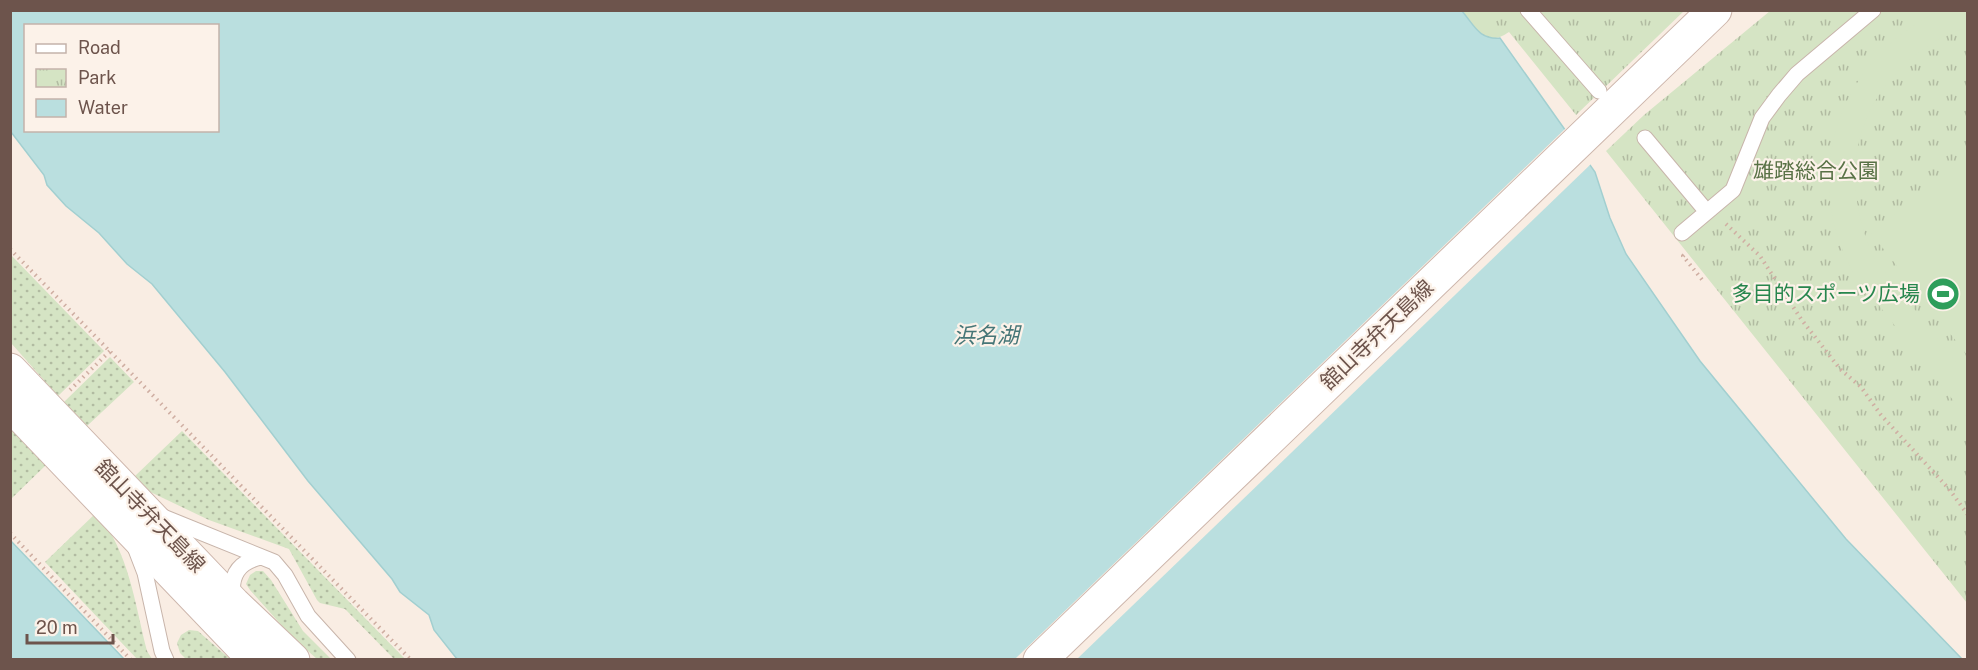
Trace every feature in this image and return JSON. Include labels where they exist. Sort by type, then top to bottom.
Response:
[{"type":"main road","name":"舘山寺弁天島線","points":[[1040,660],[1599,105],[1714,10]]},
{"type":"main road","name":"舘山寺弁天島線","points":[[10,370],[67,446],[123,505],[255,660]]},
{"type":"main road","name":"舘山寺弁天島線","points":[[10,404],[67,446]]},
{"type":"main road","name":"舘山寺弁天島線","points":[[123,505],[293,660]]},
{"type":"lane","points":[[1528,10],[1599,105]]},
{"type":"lane","points":[[1682,233],[1733,190],[1762,118],[1779,95],[1797,74],[1873,10]]},
{"type":"lane","points":[[1645,138],[1707,212]]},
{"type":"lane","points":[[123,505],[274,562],[285,575],[308,616],[348,660]]},
{"type":"lane","points":[[123,505],[145,573],[166,660]]},
{"type":"lane","points":[[234,604],[232,590],[235,573],[250,560],[261,557]]},
{"type":"path","points":[[1734,234],[1760,256],[1788,300],[1840,369],[1861,387],[1881,415],[1949,489],[1968,515]]},
{"type":"path","points":[[10,249],[411,660]]},
{"type":"path","points":[[1683,256],[1704,282]]},
{"type":"path","points":[[79,381],[110,351]]},
{"type":"path","points":[[10,533],[131,660]]},
{"type":"green space","points":[[1941,10],[1967,11],[1967,35],[1963,29],[1947,34],[1932,43],[1905,64],[1886,85],[1872,107],[1862,131],[1856,155],[1855,181],[1864,232],[1874,258],[1967,376],[1967,418],[1852,271],[1835,230],[1829,182],[1831,151],[1839,121],[1851,94],[1867,68],[1888,46],[1913,26]]},
{"type":"green space","points":[[1462,11],[1684,11],[1576,115],[1509,32],[1500,37],[1487,38],[1477,30]]},
{"type":"green space","name":"雄踏総合公園","points":[[1770,11],[1967,11],[1967,603],[1606,151],[1644,115]]},
{"type":"green space","name":"多目的スポーツ広場","points":[[1967,157],[1967,355],[1871,233]]},
{"type":"green space","points":[[11,255],[104,351],[58,396],[11,343]]},
{"type":"green space","points":[[110,357],[134,382],[87,426],[64,402]]},
{"type":"green space","points":[[11,428],[46,465],[11,499]]},
{"type":"green space","points":[[182,431],[405,659],[394,659],[345,609],[320,603],[289,549],[209,520],[142,488],[135,476]]},
{"type":"green space","points":[[97,512],[117,545],[124,562],[147,651],[152,659],[137,659],[45,562]]},
{"type":"green space","points":[[256,571],[263,571],[271,580],[303,631],[331,659],[317,659],[292,637],[250,590],[246,584],[250,575]]},
{"type":"green space","points":[[189,630],[198,631],[230,659],[186,659],[180,653],[177,643],[181,635]]},
{"type":"water","name":"浜名湖","points":[[10,11],[1462,11],[1482,34],[1487,37],[1500,38],[1595,172],[1610,218],[1626,254],[1700,361],[1846,539],[1962,659],[457,659],[434,630],[429,615],[400,592],[392,579],[308,481],[225,372],[152,284],[127,264],[99,233],[66,206],[47,185],[44,175],[11,132]]},
{"type":"water","points":[[10,540],[124,659],[11,659]]},
{"type":"pier","points":[[1567,127],[1592,163],[1076,660],[1015,659]]},
{"type":"place","name":"多目的スポーツ広場","points":[[1943,294]]}]
